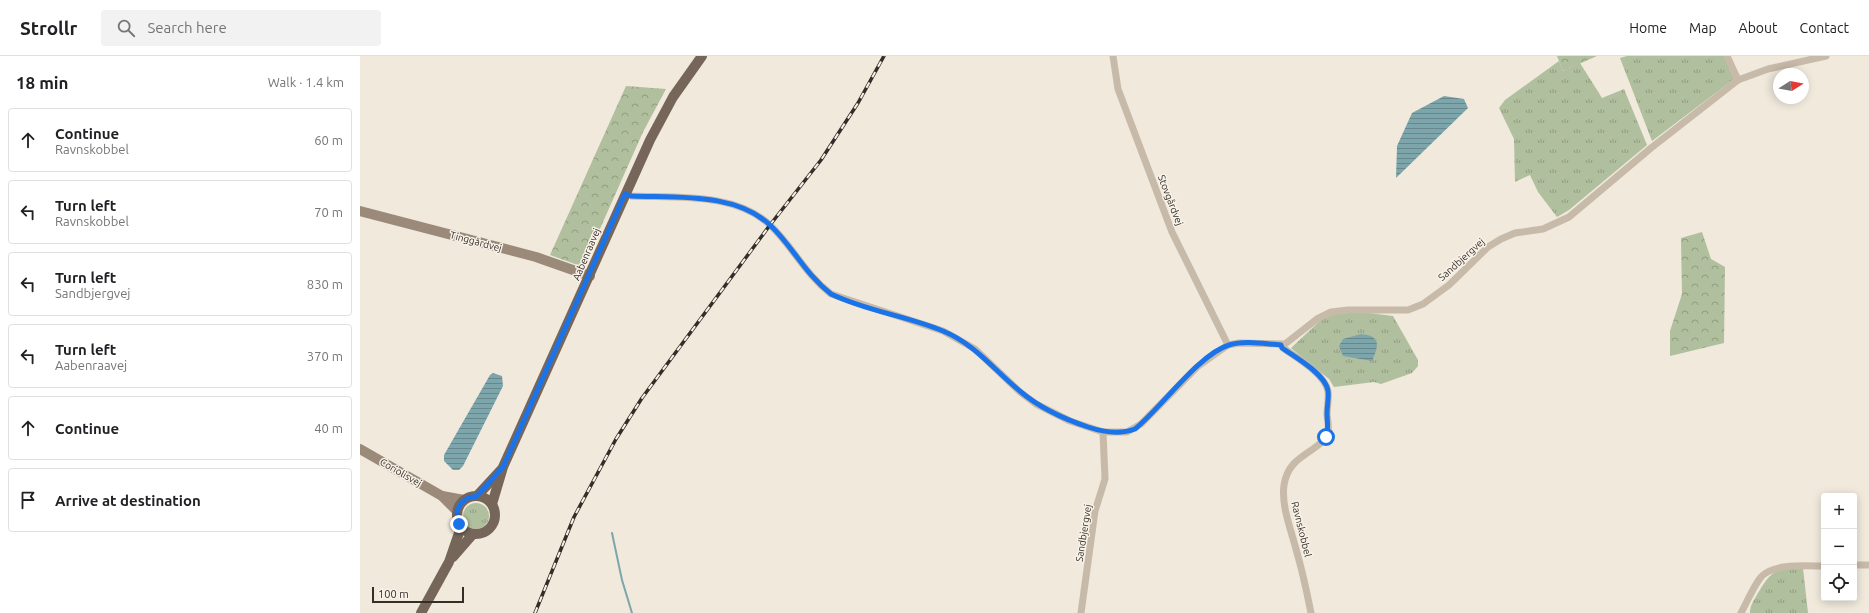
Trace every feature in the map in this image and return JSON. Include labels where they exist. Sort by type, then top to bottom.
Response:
[{"type":"main road","name":"Aabenraavej","points":[[492,504],[503,467],[658,122],[702,56]]},
{"type":"main road","name":"Aabenraavej","points":[[477,496],[503,467]]},
{"type":"main road","points":[[477,496],[488,500],[492,504],[495,515],[492,526],[483,533],[473,534],[461,527],[457,518],[457,511],[464,500],[477,496]]},
{"type":"main road","points":[[420,613],[449,562],[461,527]]},
{"type":"main road","points":[[449,562],[473,534]]},
{"type":"street","name":"Stovgårdvej","points":[[1113,56],[1118,89],[1172,232],[1228,345]]},
{"type":"street","points":[[1727,56],[1738,80]]},
{"type":"street","name":"Sandbjergvej","points":[[1281,345],[1295,338],[1317,319],[1331,312],[1348,310],[1408,310],[1423,304],[1449,285],[1488,247],[1501,239],[1515,233],[1543,229],[1569,217],[1651,148],[1738,80],[1768,69],[1826,56]]},
{"type":"street","points":[[625,194],[631,196],[721,201],[743,208],[770,225],[786,242],[813,279],[831,294],[948,334],[975,349],[1020,392],[1036,404],[1070,421],[1103,432],[1127,432],[1135,429],[1197,367],[1228,345],[1239,343],[1281,345]]},
{"type":"street","name":"Tinggårdvej","points":[[360,211],[536,257],[590,276]]},
{"type":"street","name":"Ravnskobbel","points":[[1281,345],[1282,348],[1318,374],[1326,383],[1328,392],[1327,413],[1329,431],[1326,437],[1301,456],[1292,466],[1284,485],[1287,516],[1305,582],[1311,613]]},
{"type":"street","name":"Sandbjergvej","points":[[1081,613],[1095,511],[1105,479],[1103,432]]},
{"type":"street","name":"Coriolisvej","points":[[360,448],[442,496],[457,511]]},
{"type":"street","name":"Coriolisvej","points":[[442,496],[464,500]]},
{"type":"street","points":[[1857,565],[1869,565]]},
{"type":"street","points":[[1741,613],[1760,578],[1767,572],[1776,568],[1821,566]]},
{"type":"green space","points":[[1557,56],[1597,56],[1563,71]]},
{"type":"green space","points":[[1627,56],[1724,56],[1734,79],[1652,141],[1620,58]]},
{"type":"green space","points":[[1559,61],[1563,71],[1580,63],[1602,98],[1624,89],[1647,145],[1569,210],[1557,217],[1538,192],[1530,175],[1515,182],[1514,139],[1499,108],[1505,100]]},
{"type":"green space","points":[[626,86],[666,89],[643,132],[583,267],[550,255]]},
{"type":"green space","points":[[1702,232],[1711,259],[1725,267],[1724,343],[1670,356],[1670,331],[1682,294],[1681,238]]},
{"type":"green space","points":[[1361,312],[1393,316],[1418,360],[1418,366],[1412,373],[1381,384],[1374,382],[1334,387],[1329,379],[1291,348],[1323,318],[1340,313]]},
{"type":"green space","points":[[476,503],[485,507],[489,516],[485,525],[476,529],[467,525],[463,516],[467,507]]},
{"type":"green space","points":[[1803,568],[1808,613],[1750,613],[1754,600],[1771,575],[1781,570]]},
{"type":"water","points":[[1444,96],[1464,99],[1468,108],[1396,178],[1397,146],[1412,113]]},
{"type":"water","points":[[1361,334],[1372,337],[1377,342],[1372,361],[1343,356],[1339,346],[1343,339]]},
{"type":"water","points":[[493,373],[502,376],[503,386],[463,466],[459,470],[453,470],[444,461],[444,455],[490,375]]},
{"type":"waterway","points":[[612,533],[622,580],[632,613]]},
{"type":"railway","points":[[535,613],[574,517],[616,439],[642,398],[770,225],[821,160],[858,103],[884,56]]},
{"type":"route","points":[[459,524],[457,511],[461,503],[472,496],[477,496],[503,467],[590,276],[625,194],[631,196],[721,201],[743,208],[770,225],[786,242],[806,271],[817,283],[831,294],[839,298],[943,331],[959,339],[975,349],[1020,392],[1036,404],[1070,421],[1103,432],[1127,432],[1135,429],[1197,367],[1228,345],[1239,343],[1281,345],[1282,348],[1318,374],[1326,383],[1328,392],[1327,413],[1329,431],[1326,437]]}]
